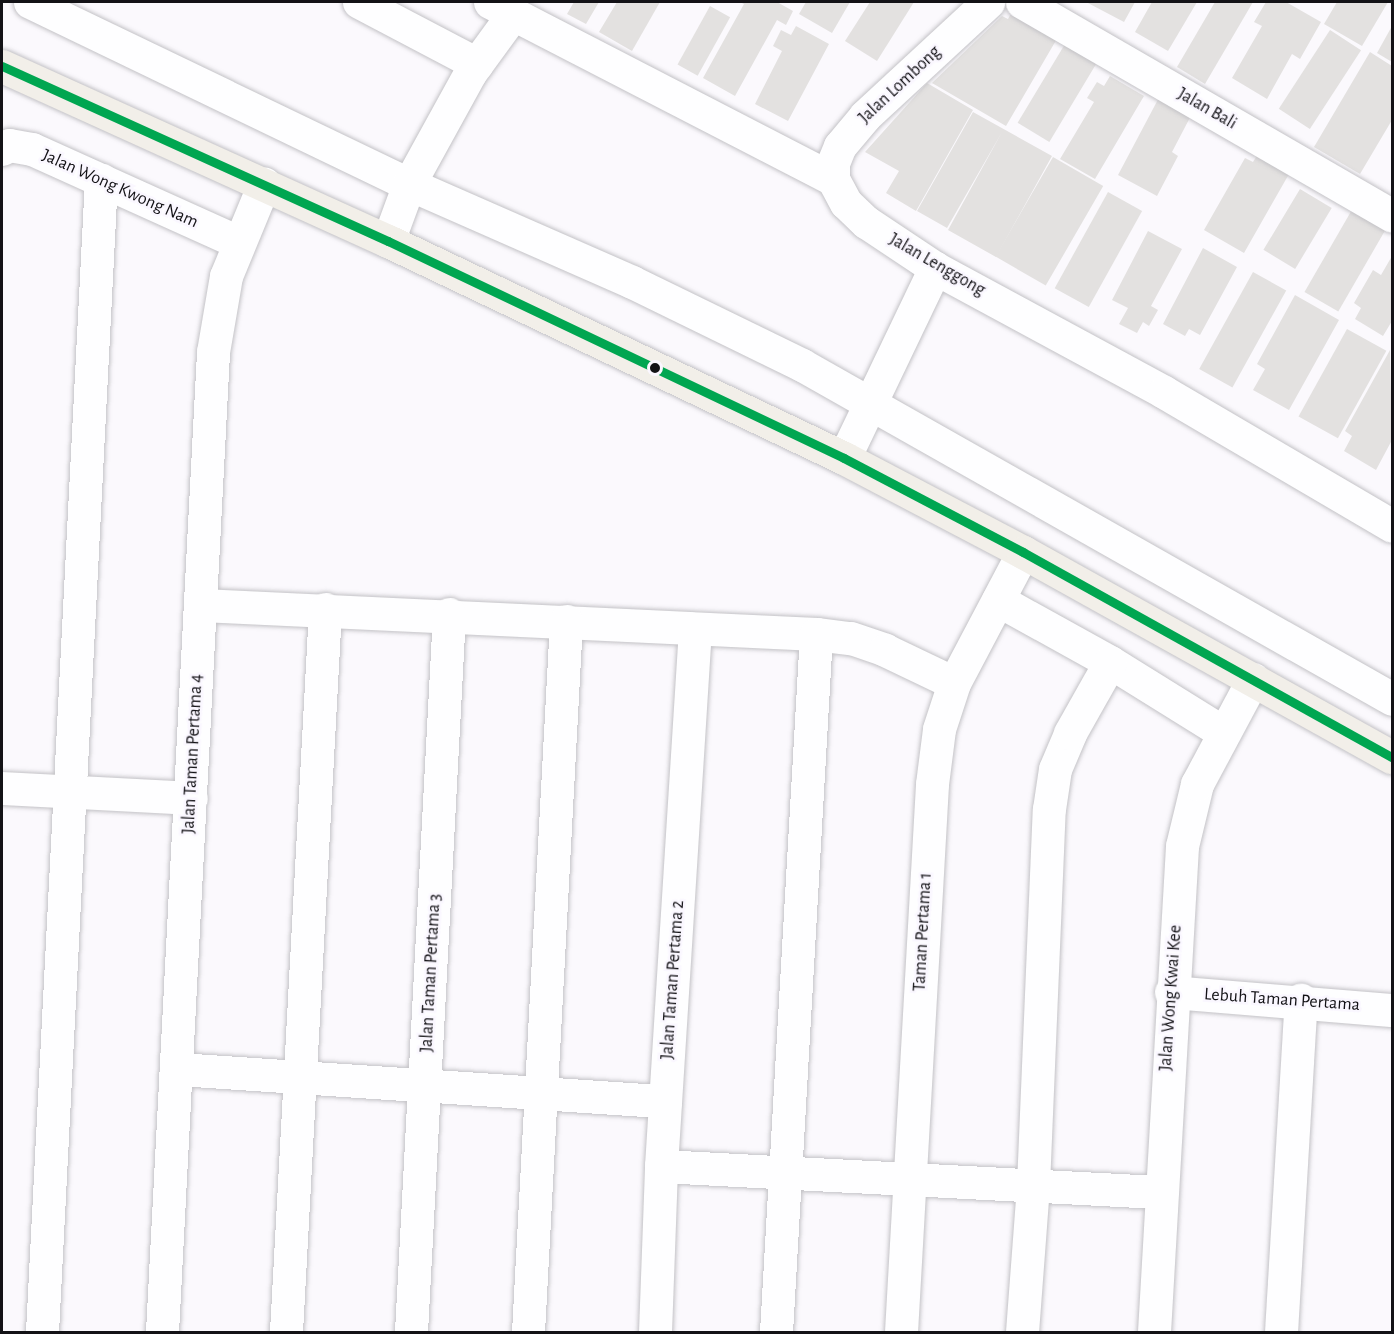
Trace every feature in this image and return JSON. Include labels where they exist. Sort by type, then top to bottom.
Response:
[{"type":"main road","points":[[2,66],[388,241],[844,458],[1023,552],[1392,757]]},
{"type":"street","points":[[30,2],[409,184],[632,282],[869,400],[1392,699]]},
{"type":"street","points":[[359,2],[477,64]]},
{"type":"street","name":"Jalan Lombong","points":[[833,179],[833,163],[840,146],[865,116],[988,2]]},
{"type":"street","name":"Jalan Bali","points":[[1022,2],[1392,216]]},
{"type":"street","points":[[388,241],[409,184],[477,64],[501,8],[833,179]]},
{"type":"street","name":"Jalan Wong Kwong Nam","points":[[2,149],[9,145],[32,149],[238,242]]},
{"type":"street","name":"Jalan Lenggong","points":[[833,179],[846,203],[866,222],[935,268],[1164,392],[1392,526]]},
{"type":"street","points":[[42,1332],[101,180]]},
{"type":"street","name":"Jalan Taman Pertama 4","points":[[162,1332],[178,1069],[213,352],[219,306],[238,242],[264,184]]},
{"type":"street","points":[[844,458],[869,400],[935,268]]},
{"type":"street","name":"Taman Pertama 1","points":[[900,1332],[932,784],[939,729],[954,683],[1023,552]]},
{"type":"street","points":[[998,600],[1110,662],[1224,733]]},
{"type":"street","points":[[201,605],[449,614],[816,634],[851,638],[885,650],[954,683]]},
{"type":"street","points":[[286,1332],[325,609]]},
{"type":"street","name":"Jalan Taman Pertama 3","points":[[411,1332],[426,1086],[449,614]]},
{"type":"street","points":[[528,1332],[539,1091],[566,621]]},
{"type":"street","name":"Jalan Taman Pertama 2","points":[[655,1332],[661,1166],[695,629]]},
{"type":"street","points":[[776,1332],[816,634]]},
{"type":"street","points":[[1022,1332],[1033,1185],[1049,808],[1055,769],[1070,734],[1110,662]]},
{"type":"street","name":"Jalan Wong Kwai Kee","points":[[1154,1332],[1159,1192],[1182,846],[1197,784],[1254,679]]},
{"type":"street","points":[[2,788],[191,798]]},
{"type":"street","name":"Lebuh Taman Pertama","points":[[1171,992],[1300,1000],[1392,1010]]},
{"type":"street","points":[[1281,1332],[1300,1000]]},
{"type":"street","points":[[178,1069],[665,1101]]},
{"type":"street","points":[[661,1166],[784,1170],[1159,1192]]},
{"type":"building","points":[[574,2],[599,2],[586,24],[567,14]]},
{"type":"building","points":[[617,2],[660,2],[632,51],[599,32]]},
{"type":"building","points":[[740,2],[777,2],[793,11],[786,25],[777,20],[735,96],[703,78],[744,4]]},
{"type":"building","points":[[806,2],[850,2],[832,33],[799,14]]},
{"type":"building","points":[[870,2],[914,2],[877,61],[845,41]]},
{"type":"building","points":[[1086,2],[1135,2],[1124,22]]},
{"type":"building","points":[[1152,2],[1197,2],[1168,51],[1135,32]]},
{"type":"building","points":[[1215,2],[1253,2],[1205,84],[1177,67]]},
{"type":"building","points":[[1266,2],[1286,2],[1321,22],[1300,59],[1292,54],[1267,99],[1232,78],[1262,26],[1254,22]]},
{"type":"building","points":[[1337,2],[1388,2],[1362,46],[1324,24]]},
{"type":"building","points":[[710,6],[730,17],[698,76],[678,65]]},
{"type":"building","points":[[1013,10],[1058,37],[1006,126],[932,83],[1002,16],[1008,19]]},
{"type":"building","points":[[796,26],[829,44],[788,121],[755,104],[782,51],[773,46],[781,30],[791,35]]},
{"type":"building","points":[[1392,26],[1392,62],[1377,53]]},
{"type":"building","points":[[1330,30],[1361,50],[1310,129],[1279,109]]},
{"type":"building","points":[[1065,44],[1097,63],[1049,142],[1018,123]]},
{"type":"building","points":[[1370,52],[1392,66],[1392,120],[1360,174],[1314,147]]},
{"type":"building","points":[[1110,76],[1144,96],[1095,179],[1060,159],[1094,102],[1087,98],[1097,82],[1104,86]]},
{"type":"building","points":[[927,83],[973,110],[916,211],[886,193],[899,171],[865,152]]},
{"type":"building","points":[[1163,90],[1195,108],[1172,152],[1178,156],[1157,196],[1118,175]]},
{"type":"building","points":[[973,112],[1052,156],[996,257],[948,230],[1002,132],[947,228],[917,211]]},
{"type":"building","points":[[1261,149],[1293,167],[1244,253],[1204,230],[1245,158],[1253,162]]},
{"type":"building","points":[[1053,157],[1103,186],[1046,286],[996,257]]},
{"type":"building","points":[[1300,189],[1332,208],[1295,269],[1263,250]]},
{"type":"building","points":[[1108,192],[1142,211],[1089,307],[1055,288]]},
{"type":"building","points":[[1353,208],[1387,228],[1338,312],[1304,292]]},
{"type":"building","points":[[1148,231],[1182,249],[1151,306],[1158,310],[1149,326],[1143,322],[1137,333],[1119,324],[1128,308],[1112,300]]},
{"type":"building","points":[[1203,248],[1237,267],[1200,335],[1189,329],[1185,336],[1163,324]]},
{"type":"building","points":[[1392,256],[1392,321],[1383,336],[1355,319],[1361,308],[1354,303],[1373,270],[1381,275]]},
{"type":"building","points":[[1253,272],[1286,290],[1232,388],[1199,369]]},
{"type":"building","points":[[1295,295],[1339,320],[1289,410],[1253,390],[1265,369],[1257,364]]},
{"type":"building","points":[[1347,329],[1386,351],[1338,438],[1299,416]]},
{"type":"building","points":[[1390,350],[1392,440],[1376,470],[1344,451],[1352,436],[1345,431]]},
{"type":"transit line","points":[[2,66],[388,241],[844,458],[1023,552],[1392,757]]}]
